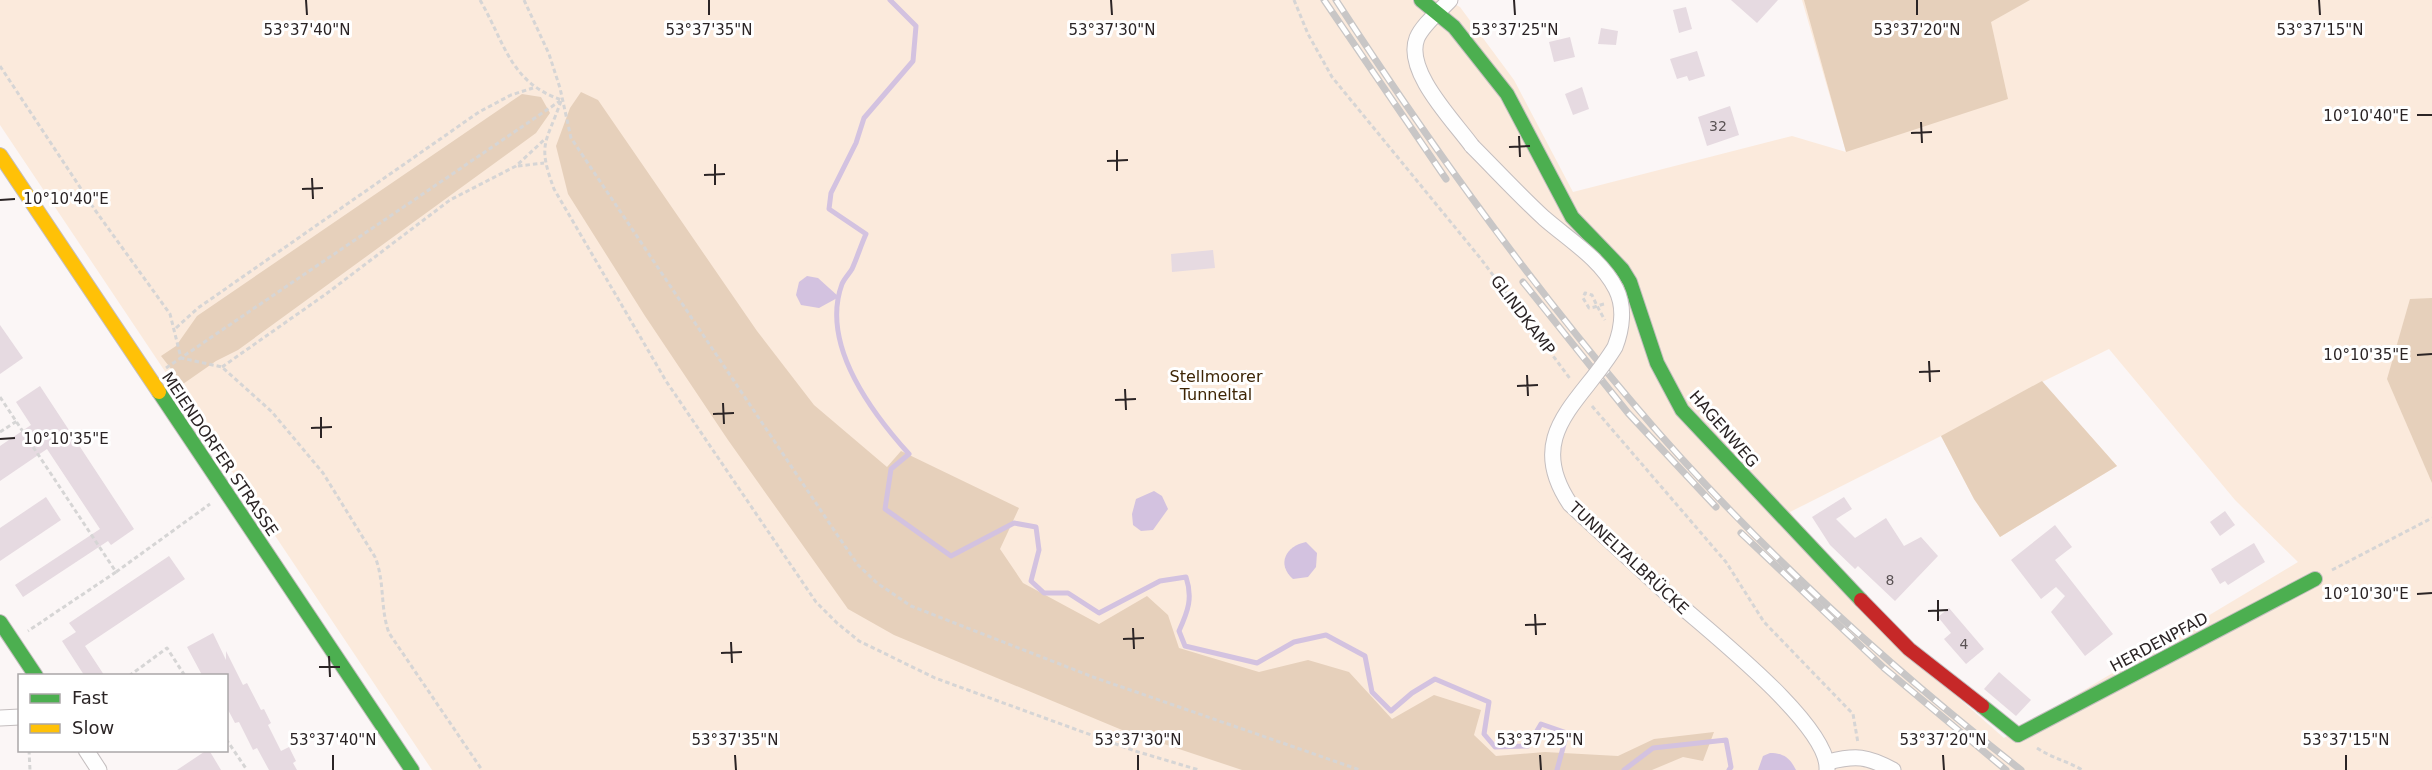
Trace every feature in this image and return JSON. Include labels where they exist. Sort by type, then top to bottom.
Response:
[{"type":"street","name":"HAGENWEG","points":[[1421,0],[1438,13],[1466,41],[1507,94],[1572,218],[1622,269],[1630,282],[1657,363],[1682,410],[1785,522],[1909,649],[2018,735]]},
{"type":"street","name":"TUNNELTALBRÜCKE","points":[[1450,0],[1417,37],[1415,62],[1430,89],[1472,146],[1544,217],[1589,256],[1617,290],[1621,310],[1616,347],[1558,426],[1552,452],[1553,465],[1562,493],[1570,504],[1792,707],[1812,729],[1828,766]]},
{"type":"street","name":"MEIENDORFER STRASSE","points":[[0,155],[412,770]]},
{"type":"street","name":"HERDENPFAD","points":[[2018,735],[2315,579]]},
{"type":"street","points":[[0,622],[35,674]]},
{"type":"street","points":[[0,718],[18,717]]},
{"type":"street","points":[[87,752],[99,770]]},
{"type":"street","points":[[1828,766],[1857,756],[1877,761],[1893,770]]},
{"type":"path","points":[[480,0],[510,59],[533,88],[562,100]]},
{"type":"path","points":[[524,0],[549,54],[571,138],[606,194],[858,565],[877,583],[911,606],[1093,677],[1360,770]]},
{"type":"path","name":"GLINDKAMP","points":[[1294,0],[1308,33],[1332,77],[1481,259],[1571,381]]},
{"type":"path","points":[[0,66],[95,210],[170,314],[176,328],[182,358]]},
{"type":"path","points":[[176,328],[198,308],[479,112],[511,95],[533,88]]},
{"type":"path","points":[[222,367],[326,294],[450,200],[516,166],[545,139],[562,100]]},
{"type":"path","points":[[150,379],[562,100]]},
{"type":"path","points":[[545,139],[545,163],[554,189],[666,381],[811,595],[837,623],[859,641],[935,678],[1135,751],[1199,770]]},
{"type":"path","points":[[516,166],[545,163]]},
{"type":"path","points":[[1594,301],[1592,295],[1585,293],[1583,298],[1589,308],[1602,304]]},
{"type":"path","points":[[182,358],[222,367],[272,412],[323,472],[359,528],[380,569],[385,621],[389,633],[482,770]]},
{"type":"path","points":[[0,397],[116,572]]},
{"type":"path","points":[[1585,398],[1656,484],[1691,518],[1726,562],[1764,622],[1853,714],[1858,734],[1857,756]]},
{"type":"path","points":[[0,432],[17,421]]},
{"type":"path","points":[[13,641],[116,572],[226,492]]},
{"type":"path","points":[[2315,579],[2404,531],[2432,519]]},
{"type":"path","points":[[130,674],[167,648],[184,674]]},
{"type":"path","points":[[2018,735],[2053,759],[2069,762],[2082,770]]},
{"type":"path","points":[[228,742],[247,770]]},
{"type":"path","points":[[29,752],[30,770]]},
{"type":"green space","name":"Stellmoorer Tunneltal","points":[[0,0],[1447,0],[1460,7],[1514,80],[1573,192],[1792,136],[1846,152],[1802,0],[2432,0],[2432,770],[432,770],[0,125]],"holes":[[[2109,349],[2235,500],[2298,562],[2004,738],[1871,621],[1790,512],[1941,436],[1974,499],[2000,537],[2117,466],[2042,382]]]},
{"type":"shaded area","points":[[1804,0],[2030,0],[1991,22],[2008,99],[1846,152]]},
{"type":"shaded area","points":[[581,92],[598,100],[757,331],[814,405],[887,467],[901,451],[1019,508],[1000,549],[1023,583],[1099,624],[1147,596],[1168,615],[1179,648],[1259,672],[1308,660],[1349,672],[1392,719],[1434,695],[1481,710],[1474,735],[1496,756],[1545,752],[1618,756],[1654,739],[1714,732],[1703,761],[1683,757],[1652,770],[1242,770],[1122,730],[894,635],[848,609],[728,440],[645,316],[568,194],[556,146],[570,108]]},
{"type":"shaded area","points":[[522,94],[541,97],[550,113],[536,133],[238,350],[216,361],[183,384],[161,356],[176,346],[197,316]]},
{"type":"shaded area","points":[[807,276],[818,278],[839,297],[819,308],[801,305],[796,295],[799,282]]},
{"type":"shaded area","points":[[2432,298],[2432,483],[2387,379],[2410,299]]},
{"type":"shaded area","points":[[2042,381],[2117,466],[2000,537],[1974,499],[1941,436]]},
{"type":"shaded area","points":[[1154,491],[1162,496],[1168,509],[1153,530],[1141,531],[1133,525],[1132,514],[1136,499]]},
{"type":"shaded area","points":[[1306,542],[1317,553],[1316,567],[1308,577],[1293,579],[1285,567],[1286,556],[1293,547]]},
{"type":"shaded area","points":[[1770,753],[1786,757],[1796,770],[1758,770],[1763,756]]},
{"type":"building","points":[[1731,0],[1778,0],[1757,23]]},
{"type":"building","points":[[1686,7],[1692,29],[1679,33],[1673,10]]},
{"type":"building","points":[[1601,28],[1618,31],[1616,45],[1598,44]]},
{"type":"building","points":[[1570,37],[1575,57],[1554,62],[1549,42]]},
{"type":"building","points":[[1697,51],[1705,76],[1689,81],[1687,76],[1677,79],[1670,59]]},
{"type":"building","points":[[1582,87],[1589,109],[1573,115],[1565,94]]},
{"type":"building","points":[[1730,106],[1739,135],[1707,146],[1698,117]]},
{"type":"building","points":[[1213,250],[1215,268],[1172,272],[1171,254]]},
{"type":"building","points":[[0,325],[23,358],[0,374]]},
{"type":"building","points":[[40,386],[134,529],[111,545],[108,541],[23,597],[15,585],[100,529],[47,449],[0,481],[0,446],[31,425],[16,402]]},
{"type":"building","points":[[46,497],[61,520],[0,561],[0,528]]},
{"type":"building","points":[[1844,497],[1852,509],[1836,519],[1855,538],[1886,518],[1904,546],[1921,537],[1938,556],[1895,601],[1858,566],[1855,569],[1830,545],[1812,517]]},
{"type":"building","points":[[2225,511],[2235,525],[2220,536],[2210,522]]},
{"type":"building","points":[[2055,525],[2072,547],[2055,560],[2113,634],[2085,656],[2051,612],[2065,596],[2056,587],[2041,599],[2011,560]]},
{"type":"building","points":[[2254,543],[2265,562],[2228,585],[2225,581],[2220,584],[2211,569]]},
{"type":"building","points":[[169,556],[185,579],[85,646],[103,674],[83,674],[62,641],[76,632],[69,623]]},
{"type":"building","points":[[1949,608],[1984,649],[1966,664],[1944,639],[1951,633],[1938,617]]},
{"type":"building","points":[[213,633],[226,660],[226,651],[243,685],[247,683],[261,710],[264,709],[271,723],[268,725],[281,751],[289,747],[296,761],[293,763],[297,770],[269,770],[257,748],[253,750],[239,722],[235,723],[228,710],[228,674],[201,674],[187,647]]},
{"type":"building","points":[[1999,672],[2031,700],[2016,716],[1984,689]]},
{"type":"building","points":[[204,752],[210,752],[221,770],[177,770]]},
{"type":"waterway","points":[[890,0],[916,26],[913,61],[864,118],[856,143],[831,193],[829,209],[866,234],[852,269],[842,284],[837,307],[838,330],[844,353],[853,376],[866,398],[909,454],[891,469],[885,509],[951,556],[1014,523],[1036,527],[1039,550],[1031,581],[1044,593],[1068,593],[1099,613],[1160,581],[1186,577],[1189,591],[1188,604],[1179,631],[1185,646],[1257,663],[1294,642],[1326,635],[1365,656],[1372,692],[1391,711],[1412,693],[1435,679],[1489,702],[1484,734],[1495,747],[1528,746],[1541,724],[1567,733],[1557,770]]},
{"type":"waterway","points":[[1624,770],[1653,748],[1726,740],[1731,767],[1729,770]]},
{"type":"railway","points":[[1324,0],[1446,179]]},
{"type":"railway","points":[[1336,0],[1405,104],[1515,256],[1592,354],[1676,452],[1817,596],[1917,685],[2021,770]]},
{"type":"railway","points":[[1523,282],[1628,413],[1716,507]]},
{"type":"railway","points":[[1741,533],[1884,668],[2006,770]]},
{"type":"traffic: fast","points":[[1421,0],[1454,27],[1507,94],[1572,217],[1622,269],[1630,282],[1657,363],[1682,410],[1861,600]]},
{"type":"traffic: fast","points":[[159,392],[412,770]]},
{"type":"traffic: fast","points":[[1982,706],[2018,735],[2315,579]]},
{"type":"traffic: fast","points":[[0,622],[35,674]]},
{"type":"traffic: slow","points":[[0,155],[159,392]]},
{"type":"traffic: jam","points":[[1861,600],[1909,649],[1982,706]]}]
